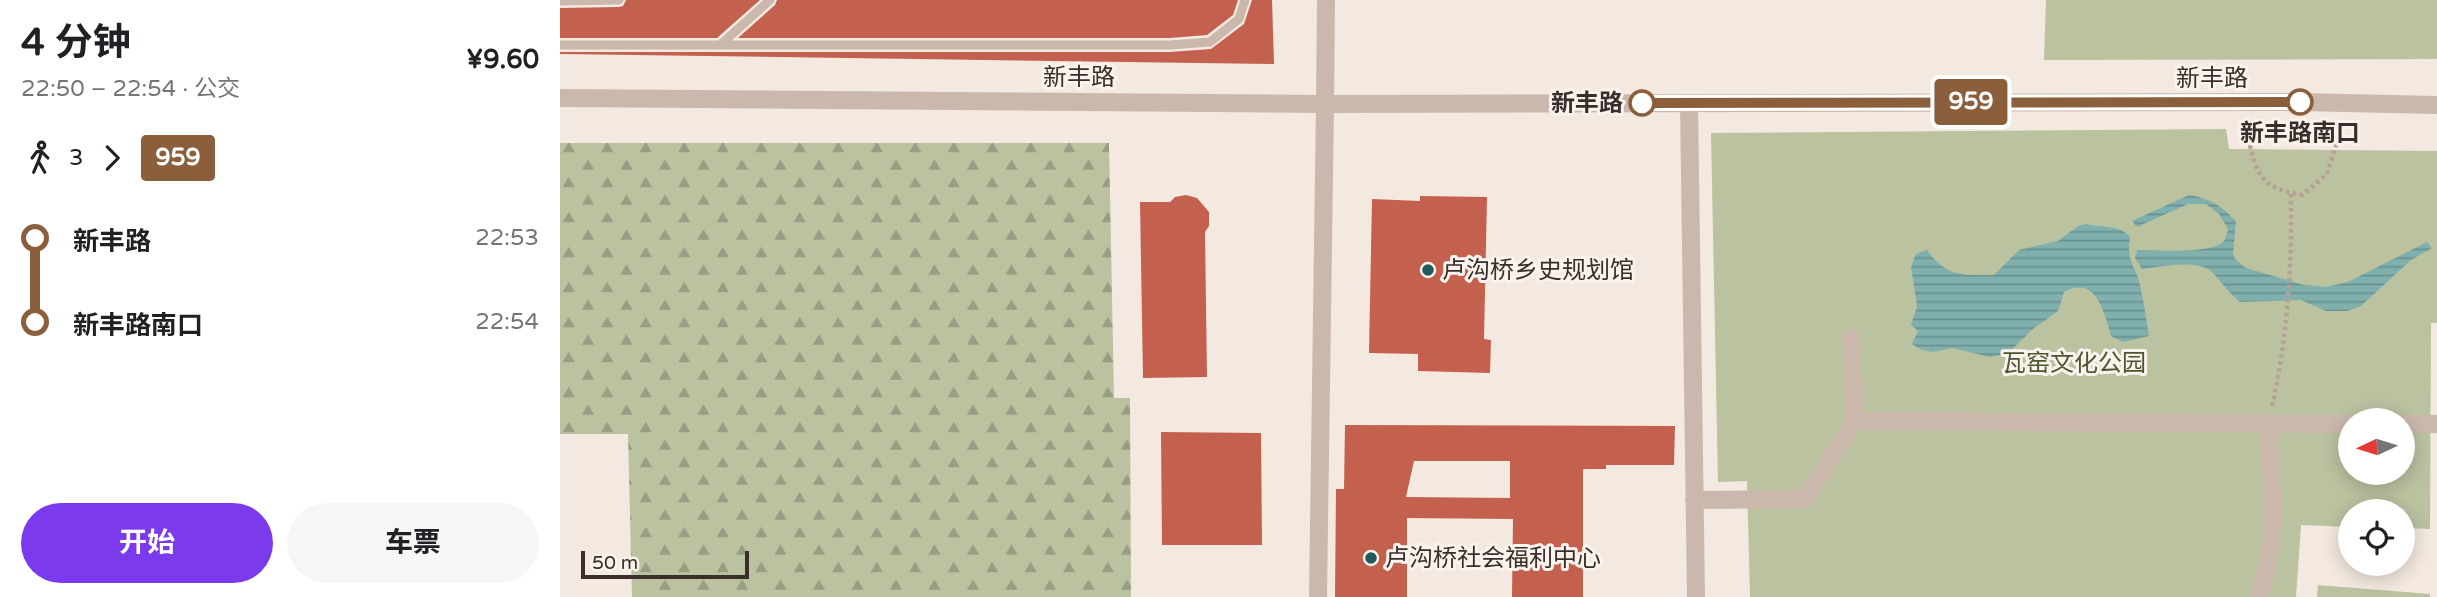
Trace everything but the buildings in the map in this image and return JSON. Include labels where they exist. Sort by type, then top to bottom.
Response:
[{"type":"street","points":[[1308,597],[1318,588],[1326,0]]},
{"type":"street","name":"新丰路","points":[[560,98],[1325,104],[2314,102],[2437,105]]},
{"type":"street","points":[[1689,103],[1696,597]]},
{"type":"street","points":[[1694,500],[1805,499],[1855,421],[1851,339]]},
{"type":"street","points":[[1855,421],[2338,424]]},
{"type":"street","points":[[2258,597],[2263,584],[2274,512],[2267,424]]},
{"type":"street","points":[[2415,424],[2437,424]]},
{"type":"lane","points":[[560,1],[619,0]]},
{"type":"lane","points":[[720,45],[770,0]]},
{"type":"lane","points":[[560,44],[1170,45],[1210,41],[1239,19],[1245,0]]},
{"type":"path","points":[[2250,145],[2256,171],[2279,191],[2302,195],[2327,174],[2337,142]]},
{"type":"path","points":[[2267,424],[2287,320],[2292,256],[2291,193]]},
{"type":"green space","points":[[2046,0],[2437,0],[2437,59],[2044,60]]},
{"type":"green space","name":"瓦窑文化公园","points":[[2226,129],[2229,149],[2437,151],[2437,323],[2431,323],[2430,529],[2415,528],[2415,499],[2338,499],[2338,527],[2301,525],[2296,597],[1750,597],[1747,481],[1718,482],[1711,133]]},
{"type":"green space","points":[[560,143],[1109,143],[1114,398],[1130,398],[1131,597],[632,597],[628,434],[560,434]]},
{"type":"green space","points":[[2318,585],[2430,594],[2430,597],[2317,597]]},
{"type":"water","points":[[2189,195],[2215,204],[2236,221],[2233,253],[2235,259],[2246,268],[2304,285],[2326,287],[2348,282],[2427,242],[2432,248],[2411,260],[2361,306],[2347,311],[2326,311],[2301,300],[2240,302],[2207,268],[2179,265],[2142,269],[2135,258],[2137,250],[2197,250],[2219,245],[2225,240],[2228,229],[2219,214],[2206,204],[2188,204],[2137,227],[2132,221]]},
{"type":"water","points":[[2086,224],[2115,228],[2130,237],[2130,258],[2140,285],[2149,336],[2123,342],[2111,336],[2097,299],[2084,288],[2075,288],[2064,292],[2058,311],[2033,329],[2008,353],[1990,357],[1952,348],[1933,352],[1912,344],[1918,331],[1911,325],[1917,306],[1911,267],[1916,254],[1927,250],[1942,266],[1956,273],[1994,275],[2019,250],[2058,241],[2078,226]]},
{"type":"bus line","name":"959","points":[[1642,103],[2300,102]]},
{"type":"place","name":"新丰路南口","points":[[2300,102]]},
{"type":"place","name":"新丰路","points":[[1642,103]]},
{"type":"place","name":"卢沟桥乡史规划馆","points":[[1428,270]]},
{"type":"place","name":"卢沟桥社会福利中心","points":[[1371,558]]}]
